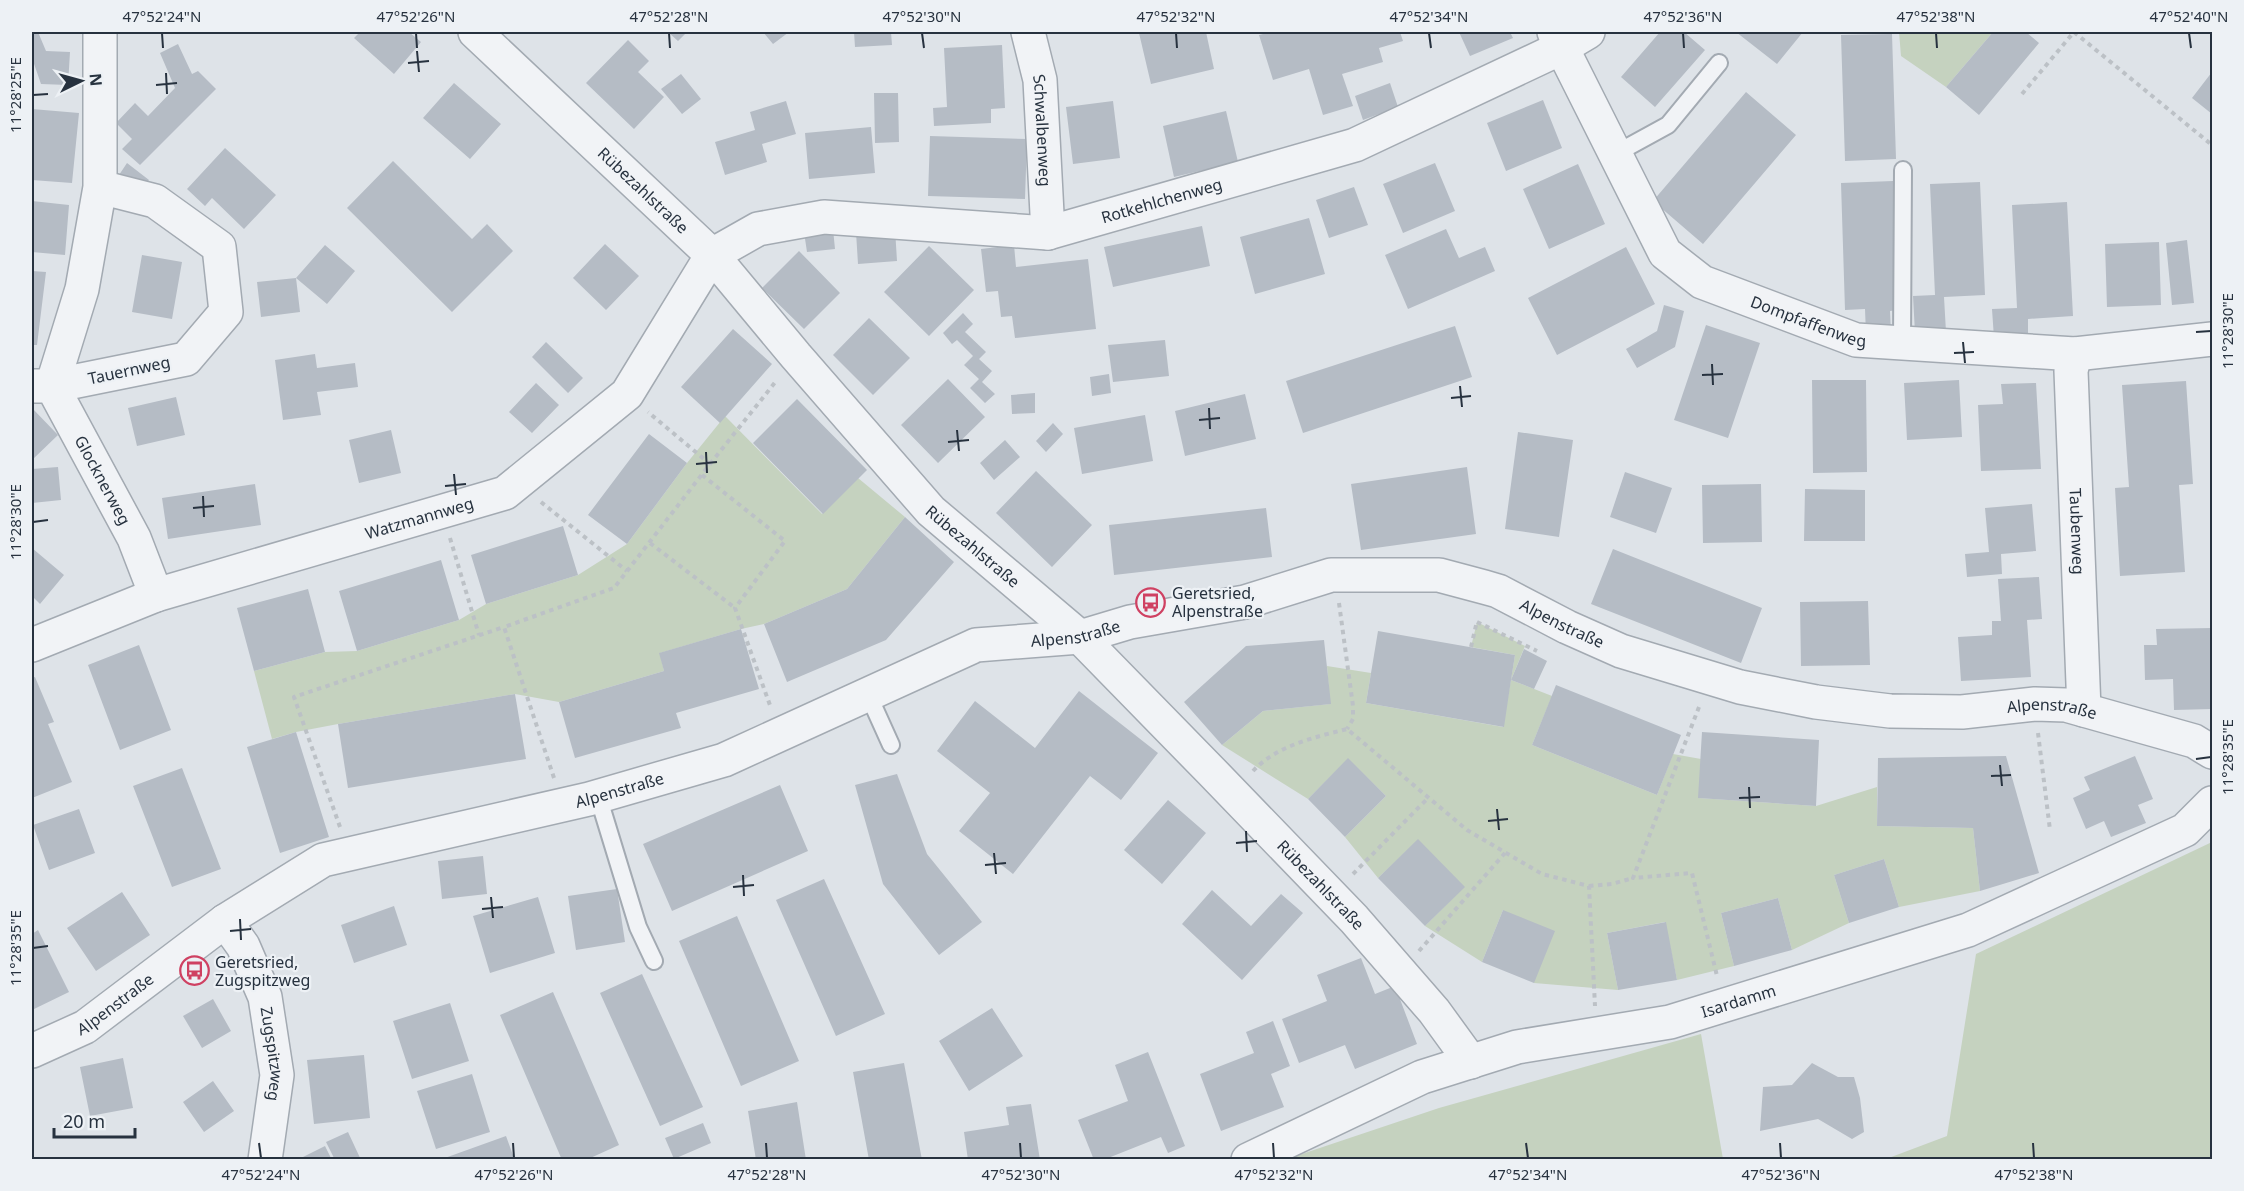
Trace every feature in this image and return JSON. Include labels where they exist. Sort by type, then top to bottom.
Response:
[{"type":"street","points":[[42,386],[82,289],[100,187],[100,32]]},
{"type":"street","name":"Rübezahlstraße","points":[[475,32],[712,255],[796,356],[931,511],[1080,637],[1233,793],[1400,971],[1434,1011],[1471,1062]]},
{"type":"street","name":"Schwalbenweg","points":[[1028,32],[1040,81],[1048,233]]},
{"type":"street","name":"Rotkehlchenweg","points":[[712,255],[759,229],[824,217],[1048,233],[1355,145],[1568,37]]},
{"type":"street","name":"Dompfaffenweg","points":[[1568,37],[1615,154],[1665,253],[1702,282],[1856,340],[2075,354],[2212,339]]},
{"type":"street","name":"Tauernweg","points":[[42,386],[186,359],[226,312],[219,247],[155,201],[100,187]]},
{"type":"street","name":"Watzmannweg","points":[[32,645],[156,595],[505,493],[627,394],[712,255]]},
{"type":"street","name":"Taubenweg","points":[[2075,354],[2071,370],[2084,710]]},
{"type":"street","name":"Glocknerweg","points":[[42,386],[134,538],[156,595]]},
{"type":"street","name":"Alpenstraße","points":[[32,1051],[85,1027],[225,921],[323,860],[563,805],[724,760],[976,645],[1080,637],[1130,622],[1245,602],[1331,575],[1439,575],[1498,591],[1567,627],[1621,651],[1740,687],[1816,702],[1890,711],[1962,712],[2035,704],[2066,705],[2194,741],[2212,752]]},
{"type":"street","name":"Isardamm","points":[[1248,1160],[1422,1077],[1517,1047],[1670,1022],[1968,930],[2185,830],[2212,803]]},
{"type":"street","name":"Zugspitzweg","points":[[225,921],[243,946],[265,997],[277,1075],[265,1160]]},
{"type":"lane","points":[[1615,154],[1668,125],[1719,63]]},
{"type":"lane","points":[[1902,343],[1903,170]]},
{"type":"lane","points":[[868,694],[891,745]]},
{"type":"lane","points":[[598,796],[638,927],[654,961]]},
{"type":"path","points":[[2022,94],[2074,32],[2212,145]]},
{"type":"path","points":[[350,854],[294,697],[614,588],[796,356]]},
{"type":"path","points":[[627,394],[710,464]]},
{"type":"path","points":[[702,475],[785,541],[735,608]]},
{"type":"path","points":[[517,483],[627,571]]},
{"type":"path","points":[[441,511],[479,635]]},
{"type":"path","points":[[650,543],[735,608],[781,734]]},
{"type":"path","points":[[1233,793],[1257,767],[1277,753],[1299,743],[1347,729],[1353,719],[1335,576]]},
{"type":"path","points":[[1471,647],[1477,622],[1537,651]]},
{"type":"path","points":[[504,627],[563,805]]},
{"type":"path","points":[[1633,878],[1710,678]]},
{"type":"path","points":[[2035,704],[2050,830]]},
{"type":"path","points":[[1347,729],[1467,830],[1542,874],[1589,886],[1612,884],[1633,878],[1692,873],[1726,1004]]},
{"type":"path","points":[[1332,896],[1428,798]]},
{"type":"path","points":[[1400,971],[1505,853]]},
{"type":"path","points":[[1589,886],[1596,1034]]},
{"type":"green space","points":[[1899,32],[1993,32],[1946,87],[1901,56]]},
{"type":"green space","points":[[725,416],[822,514],[858,478],[905,517],[847,589],[764,624],[660,653],[664,671],[559,702],[515,694],[338,724],[272,739],[254,671],[325,652],[357,651],[459,620],[486,604],[578,575],[627,544]]},
{"type":"green space","points":[[1477,622],[1525,646],[1511,680],[1552,696],[1532,745],[1657,795],[1673,754],[1701,759],[1699,798],[1816,806],[1877,787],[1877,826],[1973,828],[1980,891],[1899,907],[1884,859],[1834,875],[1849,923],[1792,950],[1778,898],[1721,913],[1734,966],[1677,980],[1665,922],[1607,933],[1618,990],[1534,983],[1503,910],[1482,962],[1425,926],[1464,887],[1418,840],[1378,878],[1345,837],[1386,796],[1348,759],[1308,799],[1222,745],[1263,711],[1330,704],[1327,666],[1371,673],[1366,703],[1503,727],[1515,655],[1471,647]]},
{"type":"green space","points":[[2212,842],[2212,1159],[1886,1159],[1947,1136],[1976,954]]},
{"type":"green space","points":[[1701,1034],[1723,1159],[1284,1160],[1439,1108]]},
{"type":"building","points":[[32,32],[38,32],[46,51],[70,52],[68,85],[41,84],[32,58]]},
{"type":"building","points":[[360,32],[409,32],[421,42],[394,74],[354,38]]},
{"type":"building","points":[[668,32],[687,32],[678,41]]},
{"type":"building","points":[[763,32],[789,32],[773,44]]},
{"type":"building","points":[[854,32],[891,32],[892,45],[855,47]]},
{"type":"building","points":[[1206,32],[1214,69],[1151,84],[1139,33]]},
{"type":"building","points":[[1271,32],[1400,32],[1403,41],[1379,48],[1383,62],[1342,74],[1353,106],[1323,115],[1309,69],[1273,80],[1259,35]]},
{"type":"building","points":[[1459,32],[1510,32],[1513,38],[1470,56]]},
{"type":"building","points":[[1660,32],[1684,32],[1705,50],[1655,107],[1621,77]]},
{"type":"building","points":[[1736,32],[1803,32],[1777,64]]},
{"type":"building","points":[[1993,32],[2026,32],[2039,43],[1979,115],[1946,87]]},
{"type":"building","points":[[1892,34],[1896,159],[1845,161],[1841,35]]},
{"type":"building","points":[[628,40],[649,61],[638,72],[664,97],[634,129],[586,83]]},
{"type":"building","points":[[178,44],[192,74],[198,71],[216,89],[140,165],[122,149],[132,139],[116,123],[135,103],[148,116],[175,88],[160,53]]},
{"type":"building","points":[[1002,45],[1005,108],[991,109],[991,123],[934,126],[933,108],[947,107],[944,48]]},
{"type":"building","points":[[2212,72],[2212,114],[2192,98]]},
{"type":"building","points":[[681,74],[701,99],[682,114],[661,89]]},
{"type":"building","points":[[454,83],[501,124],[470,159],[423,118]]},
{"type":"building","points":[[1390,83],[1398,107],[1363,120],[1355,96]]},
{"type":"building","points":[[1746,92],[1796,135],[1703,244],[1653,201]]},
{"type":"building","points":[[874,93],[898,93],[899,142],[875,143]]},
{"type":"building","points":[[1543,100],[1562,148],[1506,171],[1487,123]]},
{"type":"building","points":[[786,101],[796,134],[762,144],[767,162],[725,175],[715,142],[755,130],[750,112]]},
{"type":"building","points":[[1113,101],[1120,158],[1073,164],[1066,107]]},
{"type":"building","points":[[32,109],[79,113],[72,183],[32,180]]},
{"type":"building","points":[[1226,111],[1238,162],[1174,177],[1163,126]]},
{"type":"building","points":[[871,127],[875,173],[809,179],[805,133]]},
{"type":"building","points":[[930,136],[1027,139],[1025,199],[928,196]]},
{"type":"building","points":[[225,148],[276,195],[244,229],[212,198],[205,206],[187,189]]},
{"type":"building","points":[[393,161],[472,239],[487,224],[513,251],[452,312],[347,208]]},
{"type":"building","points":[[127,163],[149,180],[139,194],[117,178]]},
{"type":"building","points":[[1435,163],[1455,211],[1403,233],[1383,184]]},
{"type":"building","points":[[1578,164],[1605,224],[1549,249],[1523,189]]},
{"type":"building","points":[[1893,181],[1897,310],[1890,311],[1891,334],[1866,335],[1865,309],[1845,310],[1841,183]]},
{"type":"building","points":[[1980,182],[1985,295],[1944,297],[1946,332],[1915,333],[1913,296],[1935,295],[1930,184]]},
{"type":"building","points":[[1354,187],[1368,225],[1329,238],[1316,200]]},
{"type":"building","points":[[32,201],[69,205],[65,255],[32,252]]},
{"type":"building","points":[[2067,202],[2073,316],[2028,319],[2028,337],[1994,338],[1992,309],[2017,308],[2012,205]]},
{"type":"building","points":[[1309,218],[1325,274],[1255,294],[1240,237]]},
{"type":"building","points":[[1202,226],[1210,266],[1113,287],[1104,247]]},
{"type":"building","points":[[833,229],[835,249],[807,252],[804,232]]},
{"type":"building","points":[[895,229],[897,261],[858,264],[856,232]]},
{"type":"building","points":[[1446,229],[1459,258],[1485,247],[1495,271],[1408,309],[1385,255]]},
{"type":"building","points":[[2187,240],[2194,303],[2172,305],[2166,243]]},
{"type":"building","points":[[2159,242],[2161,305],[2107,307],[2105,244]]},
{"type":"building","points":[[605,244],[639,276],[606,310],[573,278]]},
{"type":"building","points":[[325,245],[355,271],[327,304],[296,278]]},
{"type":"building","points":[[1014,245],[1016,267],[1088,259],[1096,329],[1015,338],[1012,316],[1001,317],[998,291],[986,292],[981,249]]},
{"type":"building","points":[[929,246],[974,290],[929,336],[884,292]]},
{"type":"building","points":[[1626,247],[1655,304],[1557,355],[1528,298]]},
{"type":"building","points":[[799,251],[840,293],[804,329],[762,288]]},
{"type":"building","points":[[142,255],[182,262],[172,319],[132,312]]},
{"type":"building","points":[[32,271],[46,272],[37,345],[32,345]]},
{"type":"building","points":[[296,278],[300,312],[261,317],[257,282]]},
{"type":"building","points":[[1664,305],[1684,311],[1675,347],[1637,368],[1626,349],[1657,331]]},
{"type":"building","points":[[963,313],[973,324],[965,332],[986,352],[979,359],[992,371],[982,382],[995,394],[985,403],[970,388],[979,379],[964,365],[973,356],[957,340],[952,344],[943,333]]},
{"type":"building","points":[[869,318],[910,358],[873,395],[833,355]]},
{"type":"building","points":[[1706,325],[1760,343],[1728,438],[1674,420]]},
{"type":"building","points":[[1455,326],[1472,377],[1303,433],[1286,381]]},
{"type":"building","points":[[733,329],[772,364],[720,423],[681,387]]},
{"type":"building","points":[[1165,340],[1169,376],[1113,382],[1108,345]]},
{"type":"building","points":[[546,342],[583,378],[568,393],[532,357]]},
{"type":"building","points":[[315,354],[317,368],[355,363],[358,387],[317,392],[321,415],[283,420],[275,360]]},
{"type":"building","points":[[1109,374],[1111,393],[1092,396],[1090,377]]},
{"type":"building","points":[[948,379],[985,417],[938,463],[901,425]]},
{"type":"building","points":[[1812,380],[1866,380],[1867,472],[1813,473]]},
{"type":"building","points":[[1959,380],[1962,437],[1907,440],[1904,383]]},
{"type":"building","points":[[2186,381],[2193,484],[2179,485],[2185,572],[2120,576],[2115,488],[2129,487],[2122,385]]},
{"type":"building","points":[[536,383],[559,405],[532,433],[509,412]]},
{"type":"building","points":[[2036,383],[2041,469],[1981,471],[1978,405],[2003,404],[2001,384]]},
{"type":"building","points":[[1035,393],[1035,413],[1012,414],[1011,395]]},
{"type":"building","points":[[1245,394],[1256,439],[1185,456],[1175,411]]},
{"type":"building","points":[[176,397],[185,435],[137,446],[128,408]]},
{"type":"building","points":[[797,399],[867,470],[823,514],[753,443]]},
{"type":"building","points":[[32,408],[58,435],[32,460]]},
{"type":"building","points":[[1145,415],[1153,461],[1082,474],[1074,428]]},
{"type":"building","points":[[1053,423],[1063,434],[1046,452],[1036,441]]},
{"type":"building","points":[[391,430],[401,473],[359,483],[349,440]]},
{"type":"building","points":[[1518,432],[1573,440],[1559,537],[1505,529]]},
{"type":"building","points":[[649,434],[687,463],[627,544],[588,515]]},
{"type":"building","points":[[1005,440],[1020,457],[994,480],[980,463]]},
{"type":"building","points":[[58,467],[61,500],[32,503],[32,469]]},
{"type":"building","points":[[1467,467],[1476,534],[1361,550],[1351,484]]},
{"type":"building","points":[[1036,471],[1092,525],[1052,567],[996,513]]},
{"type":"building","points":[[1625,472],[1672,488],[1656,533],[1610,517]]},
{"type":"building","points":[[255,484],[261,525],[168,539],[162,498]]},
{"type":"building","points":[[1761,484],[1762,542],[1703,543],[1702,485]]},
{"type":"building","points":[[1805,489],[1865,490],[1865,541],[1804,541]]},
{"type":"building","points":[[2032,504],[2036,551],[2001,554],[2002,574],[1967,577],[1965,554],[1989,552],[1985,508]]},
{"type":"building","points":[[1266,508],[1272,557],[1114,575],[1109,525]]},
{"type":"building","points":[[905,517],[954,562],[886,640],[787,682],[764,624],[847,589]]},
{"type":"building","points":[[563,526],[578,575],[486,604],[471,555]]},
{"type":"building","points":[[32,548],[64,575],[40,604],[32,596]]},
{"type":"building","points":[[1613,549],[1762,608],[1741,663],[1591,604]]},
{"type":"building","points":[[441,560],[459,620],[357,651],[339,591]]},
{"type":"building","points":[[2039,577],[2042,619],[2027,620],[2031,677],[1961,681],[1958,637],[1992,635],[1992,621],[2001,621],[1998,579]]},
{"type":"building","points":[[308,589],[325,652],[254,671],[237,608]]},
{"type":"building","points":[[1868,601],[1870,665],[1801,666],[1800,602]]},
{"type":"building","points":[[2212,628],[2212,709],[2174,710],[2173,679],[2145,680],[2144,645],[2157,645],[2156,629]]},
{"type":"building","points":[[741,629],[759,689],[676,713],[681,728],[575,758],[559,702],[664,671],[659,653]]},
{"type":"building","points":[[1378,631],[1515,655],[1504,727],[1366,703]]},
{"type":"building","points":[[1324,640],[1331,704],[1263,711],[1222,745],[1184,702],[1246,646]]},
{"type":"building","points":[[139,645],[171,730],[120,750],[88,665]]},
{"type":"building","points":[[1524,649],[1547,661],[1534,689],[1511,680]]},
{"type":"building","points":[[35,677],[54,722],[48,724],[72,782],[32,798],[32,678]]},
{"type":"building","points":[[1556,685],[1681,735],[1657,795],[1532,745]]},
{"type":"building","points":[[1079,691],[1158,753],[1121,800],[1090,776],[1013,874],[959,831],[990,793],[937,751],[975,701],[1035,748]]},
{"type":"building","points":[[515,694],[526,759],[348,788],[338,724]]},
{"type":"building","points":[[296,732],[329,837],[280,853],[247,747]]},
{"type":"building","points":[[1702,732],[1819,740],[1816,806],[1698,798]]},
{"type":"building","points":[[2006,756],[2039,873],[1980,891],[1973,828],[1877,826],[1878,758]]},
{"type":"building","points":[[2135,756],[2153,799],[2138,805],[2146,823],[2111,837],[2104,821],[2086,829],[2073,798],[2090,790],[2084,777]]},
{"type":"building","points":[[1348,758],[1386,796],[1345,837],[1308,799]]},
{"type":"building","points":[[182,768],[221,869],[172,887],[133,786]]},
{"type":"building","points":[[897,774],[927,854],[982,922],[939,955],[883,884],[855,785]]},
{"type":"building","points":[[780,785],[808,851],[672,911],[643,844]]},
{"type":"building","points":[[1168,800],[1206,833],[1162,884],[1124,850]]},
{"type":"building","points":[[79,809],[95,853],[49,870],[33,825]]},
{"type":"building","points":[[1418,839],[1465,887],[1425,926],[1378,878]]},
{"type":"building","points":[[483,856],[487,894],[442,899],[438,861]]},
{"type":"building","points":[[1884,859],[1899,907],[1849,923],[1834,875]]},
{"type":"building","points":[[824,879],[885,1014],[836,1036],[776,900]]},
{"type":"building","points":[[617,889],[625,942],[576,950],[568,896]]},
{"type":"building","points":[[1212,890],[1251,926],[1281,894],[1303,913],[1242,980],[1182,924]]},
{"type":"building","points":[[122,892],[150,935],[96,971],[67,928]]},
{"type":"building","points":[[538,897],[555,953],[490,973],[473,916]]},
{"type":"building","points":[[1778,898],[1792,950],[1734,966],[1721,913]]},
{"type":"building","points":[[394,906],[407,945],[354,963],[341,925]]},
{"type":"building","points":[[1503,910],[1555,931],[1534,983],[1482,962]]},
{"type":"building","points":[[737,916],[799,1061],[741,1086],[679,941]]},
{"type":"building","points":[[1666,922],[1677,980],[1618,990],[1607,933]]},
{"type":"building","points":[[38,930],[69,992],[32,1010],[32,934]]},
{"type":"building","points":[[1361,958],[1375,994],[1395,986],[1417,1044],[1355,1069],[1345,1045],[1299,1063],[1282,1019],[1327,1001],[1317,975]]},
{"type":"building","points":[[642,974],[703,1107],[660,1126],[600,993]]},
{"type":"building","points":[[553,992],[619,1145],[586,1160],[562,1160],[500,1015]]},
{"type":"building","points":[[213,999],[231,1031],[202,1048],[183,1016]]},
{"type":"building","points":[[450,1003],[469,1061],[412,1079],[393,1021]]},
{"type":"building","points":[[992,1008],[1023,1056],[969,1091],[939,1041]]},
{"type":"building","points":[[1273,1021],[1290,1066],[1271,1074],[1284,1107],[1221,1131],[1200,1074],[1254,1053],[1246,1032]]},
{"type":"building","points":[[1148,1052],[1185,1146],[1168,1153],[1161,1137],[1103,1160],[1094,1160],[1078,1120],[1128,1101],[1115,1065]]},
{"type":"building","points":[[364,1055],[370,1118],[314,1124],[307,1060]]},
{"type":"building","points":[[123,1058],[133,1108],[90,1116],[80,1067]]},
{"type":"building","points":[[904,1063],[922,1160],[869,1160],[853,1072]]},
{"type":"building","points":[[1812,1063],[1838,1077],[1854,1077],[1860,1098],[1864,1132],[1852,1139],[1818,1119],[1760,1131],[1763,1087],[1792,1085]]},
{"type":"building","points":[[472,1074],[490,1132],[436,1149],[417,1091]]},
{"type":"building","points":[[213,1081],[234,1111],[204,1132],[183,1102]]},
{"type":"building","points":[[797,1102],[806,1160],[756,1160],[748,1111]]},
{"type":"building","points":[[1031,1104],[1040,1160],[968,1160],[964,1132],[1009,1125],[1006,1107]]},
{"type":"building","points":[[703,1123],[711,1143],[674,1159],[665,1138]]},
{"type":"building","points":[[348,1132],[361,1160],[335,1160],[326,1142]]},
{"type":"building","points":[[506,1136],[514,1158],[442,1160],[442,1159]]},
{"type":"building","points":[[325,1146],[332,1160],[297,1160]]},
{"type":"place","name":"Geretsried, Alpenstraße","points":[[1151,602]]},
{"type":"place","name":"Geretsried, Zugspitzweg","points":[[194,971]]}]
